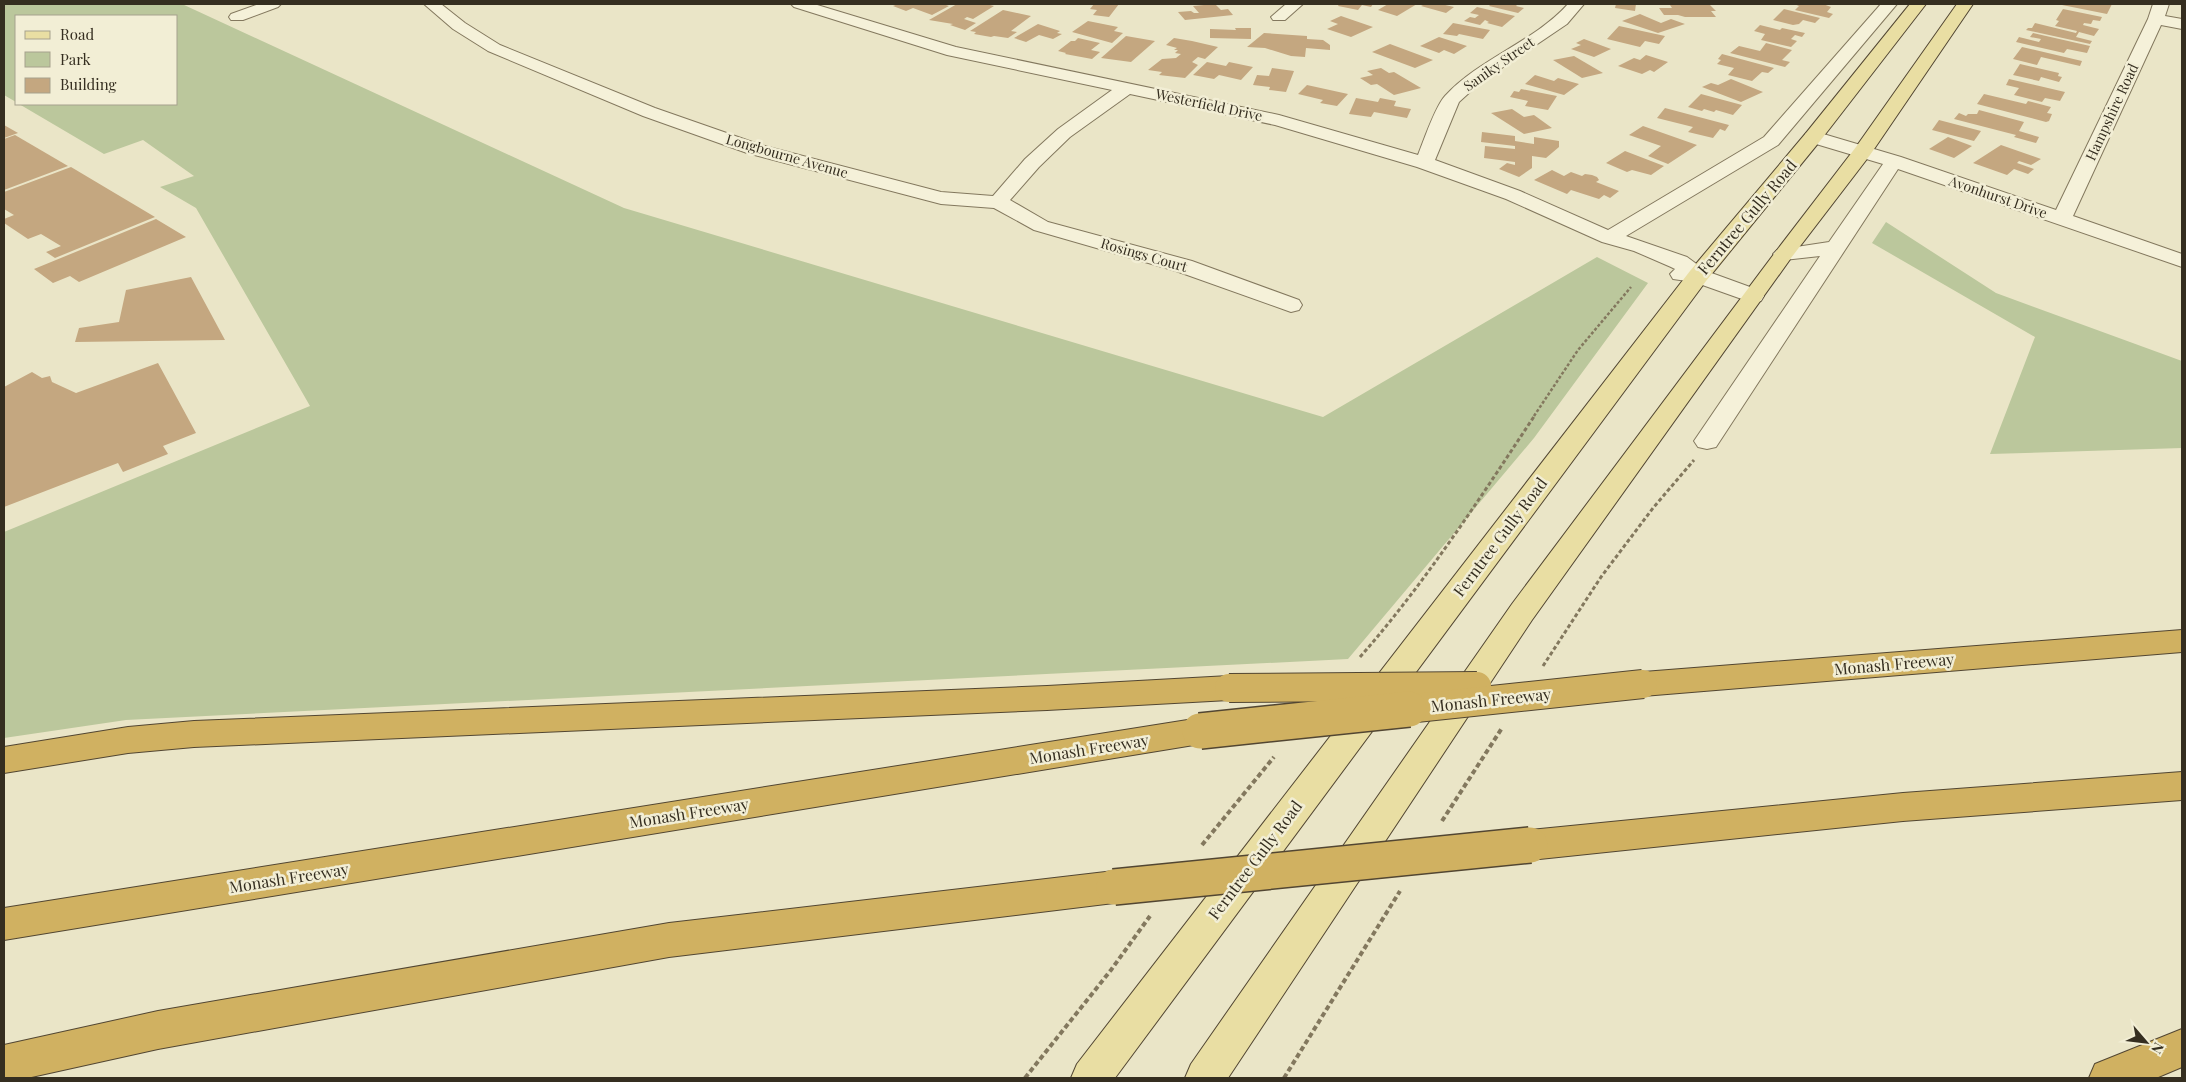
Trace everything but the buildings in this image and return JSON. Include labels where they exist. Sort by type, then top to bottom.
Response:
[{"type":"highway","name":"Monash Freeway","points":[[4,924],[1200,731],[1643,684],[2182,641]]},
{"type":"highway","points":[[4,760],[128,740],[204,733],[1047,698],[1229,688],[1643,684]]},
{"type":"highway","points":[[4,1064],[158,1030],[669,940],[1114,887],[1903,807],[2182,786]]},
{"type":"highway","points":[[2109,1078],[2182,1048]]},
{"type":"main road","name":"Ferntree Gully Road","points":[[1091,1078],[1698,276],[1813,137],[1918,4]]},
{"type":"main road","points":[[1205,1078],[1522,612],[1784,254],[1862,151],[1965,4]]},
{"type":"street","points":[[237,17],[273,4]]},
{"type":"street","name":"Longbourne Avenue","points":[[432,4],[459,26],[494,48],[649,112],[754,149],[941,198],[998,202]]},
{"type":"street","name":"Westerfield Drive","points":[[799,4],[879,30],[953,51],[1279,120],[1424,163],[1513,195],[1609,238],[1631,255],[1671,273],[1698,276],[1754,296]]},
{"type":"street","points":[[1279,17],[1295,4]]},
{"type":"street","name":"Saniky Street","points":[[1424,163],[1451,100],[1475,78],[1561,21],[1576,4]]},
{"type":"street","name":"Ferntree Gully Road","points":[[1609,238],[1771,141],[1889,4]]},
{"type":"street","points":[[2158,11],[2182,24]]},
{"type":"street","name":"Hampshire Road","points":[[2062,219],[2158,11]]},
{"type":"street","points":[[998,202],[1032,163],[1064,133],[1126,88]]},
{"type":"street","name":"Avonhurst Drive","points":[[1813,137],[1894,161],[2182,261]]},
{"type":"street","points":[[1708,441],[1894,161]]},
{"type":"street","name":"Rosings Court","points":[[998,202],[1041,226],[1184,266],[1291,306]]},
{"type":"street","points":[[1784,254],[1835,248]]},
{"type":"path","points":[[1537,674],[1601,576],[1708,441]]},
{"type":"path","points":[[1437,830],[1505,723]]},
{"type":"path","points":[[1284,1078],[1401,888]]},
{"type":"green space","points":[[4,4],[182,4],[624,208],[1323,417],[1597,257],[1648,283],[1534,438],[1348,659],[126,720],[4,738],[4,532],[310,406],[196,208],[160,187],[194,176],[143,140],[104,154],[21,105],[178,105],[178,15],[15,15],[15,101],[4,95]]},
{"type":"green space","points":[[1886,222],[1996,293],[2182,361],[2182,448],[1990,454],[2035,337],[1872,243]]}]
